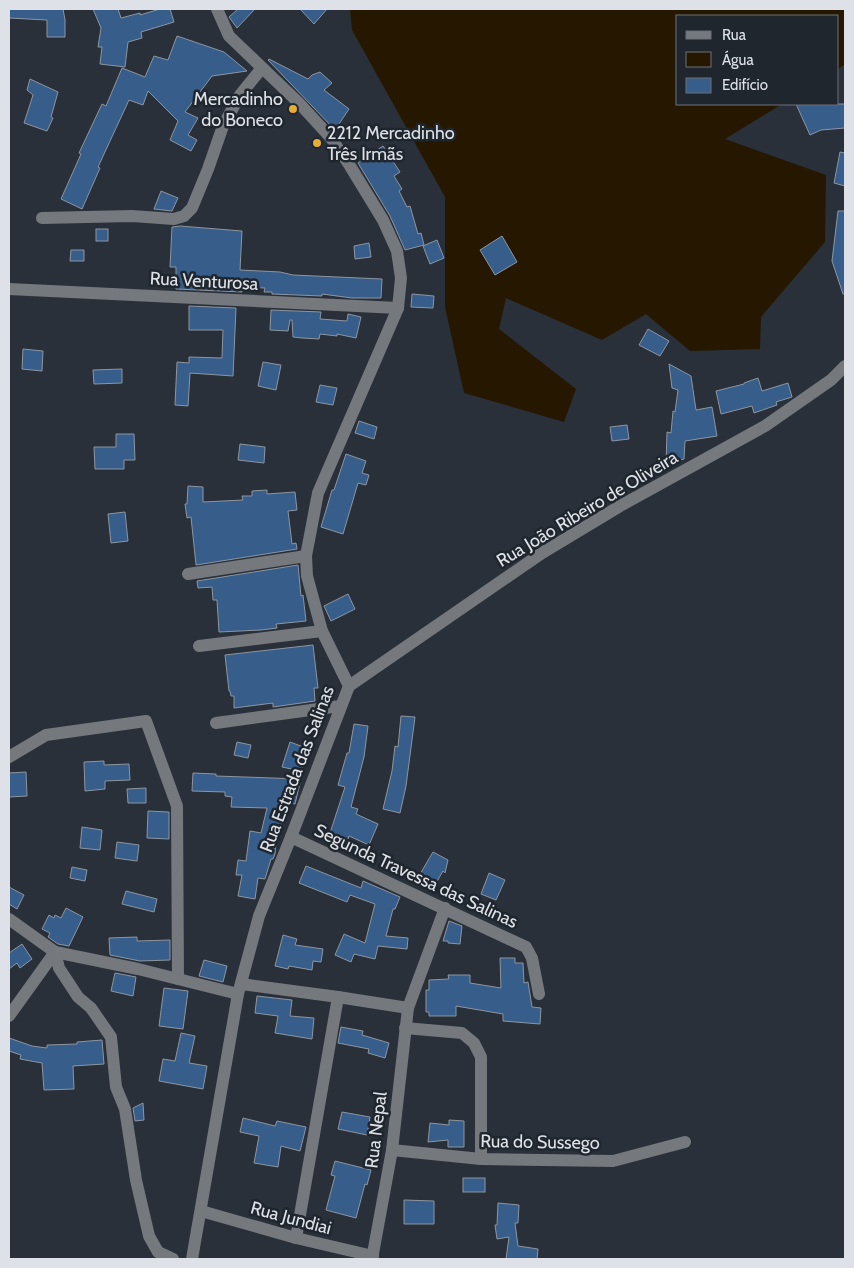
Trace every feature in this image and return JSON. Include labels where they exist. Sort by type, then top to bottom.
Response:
[{"type":"street","name":"Rua Estrada das Salinas","points":[[192,1259],[202,1211],[239,989],[259,916],[349,686],[322,631],[307,576],[306,556],[318,493],[336,447],[398,308],[401,278],[396,251],[383,220],[331,138],[299,103],[228,36],[217,9]]},
{"type":"street","points":[[42,218],[132,216],[174,219],[184,216],[192,208],[223,126],[240,95],[262,68]]},
{"type":"street","name":"Rua Venturosa","points":[[9,289],[398,308]]},
{"type":"street","name":"Rua João Ribeiro de Oliveira","points":[[349,686],[542,553],[620,506],[765,426],[831,380],[845,366]]},
{"type":"street","points":[[188,574],[306,556]]},
{"type":"street","points":[[199,646],[322,631]]},
{"type":"street","points":[[216,723],[340,706]]},
{"type":"street","points":[[9,758],[46,735],[146,721],[177,806],[178,979]]},
{"type":"street","name":"Segunda Travessa das Salinas","points":[[291,838],[526,947],[532,958],[538,994]]},
{"type":"street","points":[[9,919],[55,952],[178,979],[239,989],[338,997],[408,1008],[445,908]]},
{"type":"street","points":[[9,1016],[55,952]]},
{"type":"street","points":[[55,952],[59,968],[78,997],[91,1008],[111,1037],[116,1087],[125,1108],[136,1180],[149,1236],[158,1252],[173,1259]]},
{"type":"street","points":[[296,1238],[338,997]]},
{"type":"street","name":"Rua Nepal","points":[[373,1258],[392,1150],[408,1008]]},
{"type":"street","points":[[405,1028],[462,1033],[479,1050],[481,1057],[481,1159]]},
{"type":"street","name":"Rua do Sussego","points":[[392,1150],[481,1159],[612,1161],[685,1142]]},
{"type":"street","name":"Rua Jundiai","points":[[202,1211],[373,1258]]},
{"type":"water","points":[[350,9],[845,9],[845,64],[839,68],[839,15],[676,15],[676,105],[780,105],[725,139],[826,175],[825,242],[761,317],[760,349],[690,351],[646,314],[602,340],[506,298],[499,329],[576,389],[564,422],[464,393],[445,307],[445,197],[352,30]]},
{"type":"building","points":[[9,9],[63,9],[65,37],[47,37],[47,20],[9,18]]},
{"type":"building","points":[[93,9],[118,9],[121,18],[160,9],[170,9],[174,22],[141,32],[142,38],[128,42],[125,67],[100,64],[102,47],[98,47],[101,28]]},
{"type":"building","points":[[238,9],[255,9],[237,28],[229,17]]},
{"type":"building","points":[[300,9],[327,9],[314,24]]},
{"type":"building","points":[[177,36],[224,52],[247,71],[212,76],[185,112],[198,118],[188,135],[197,140],[191,151],[170,140],[178,121],[148,91],[143,105],[129,100],[98,167],[100,168],[82,209],[61,199],[81,154],[79,153],[102,104],[106,106],[122,68],[145,77],[154,56],[168,60]]},
{"type":"building","points":[[268,60],[308,79],[320,72],[332,83],[324,90],[349,109],[335,130]]},
{"type":"building","points":[[30,79],[58,92],[51,117],[53,118],[47,131],[24,123],[33,95],[27,90]]},
{"type":"building","points":[[845,104],[845,128],[821,130],[810,135],[796,105]]},
{"type":"building","points":[[383,146],[400,172],[394,176],[402,189],[399,191],[407,207],[410,206],[418,234],[421,233],[424,245],[405,250],[390,216],[358,163]]},
{"type":"building","points":[[840,152],[845,153],[845,186],[834,183]]},
{"type":"building","points":[[161,191],[178,198],[172,211],[154,209]]},
{"type":"building","points":[[838,211],[845,211],[845,294],[843,294],[832,261]]},
{"type":"building","points":[[172,227],[242,231],[240,270],[280,272],[293,275],[382,279],[381,298],[352,298],[322,294],[322,296],[272,294],[272,292],[264,292],[265,288],[242,287],[242,292],[176,289],[176,267],[170,267]]},
{"type":"building","points":[[96,229],[108,229],[108,241],[96,241]]},
{"type":"building","points":[[502,236],[517,262],[495,275],[480,250]]},
{"type":"building","points":[[437,240],[444,258],[430,264],[423,246]]},
{"type":"building","points":[[369,243],[371,257],[355,259],[354,246]]},
{"type":"building","points":[[71,250],[84,250],[84,261],[70,261]]},
{"type":"building","points":[[412,294],[434,296],[433,308],[411,307]]},
{"type":"building","points":[[189,306],[236,308],[233,376],[190,373],[188,406],[175,405],[177,362],[189,363],[189,357],[222,358],[223,330],[189,330]]},
{"type":"building","points":[[271,310],[321,312],[320,319],[347,321],[348,314],[361,317],[356,338],[337,334],[337,336],[320,334],[319,339],[302,338],[293,337],[292,320],[290,320],[288,331],[270,330]]},
{"type":"building","points":[[648,329],[669,341],[660,356],[639,345]]},
{"type":"building","points":[[23,349],[43,351],[42,371],[22,369]]},
{"type":"building","points":[[263,362],[281,365],[276,390],[258,386]]},
{"type":"building","points":[[669,364],[691,376],[696,410],[712,407],[717,436],[685,441],[684,459],[666,464],[667,432],[671,433],[673,411],[675,412],[678,390],[672,388]]},
{"type":"building","points":[[122,369],[122,383],[94,384],[93,370]]},
{"type":"building","points":[[758,378],[762,391],[788,383],[792,397],[776,402],[777,405],[754,413],[752,406],[721,414],[716,391],[744,384]]},
{"type":"building","points":[[320,385],[337,388],[333,405],[316,402]]},
{"type":"building","points":[[359,421],[377,427],[374,439],[355,433]]},
{"type":"building","points":[[627,425],[629,439],[612,441],[610,427]]},
{"type":"building","points":[[116,434],[134,434],[135,460],[124,460],[124,469],[95,469],[94,447],[116,447]]},
{"type":"building","points":[[240,444],[265,447],[264,463],[238,460]]},
{"type":"building","points":[[346,454],[366,461],[362,473],[369,475],[366,485],[358,483],[343,534],[321,527],[332,490],[334,490]]},
{"type":"building","points":[[188,486],[203,487],[203,502],[243,500],[242,496],[252,496],[252,491],[267,490],[267,494],[295,492],[297,510],[288,511],[292,544],[296,543],[297,549],[196,565],[191,517],[187,518],[185,504],[187,504]]},
{"type":"building","points":[[125,512],[128,541],[111,543],[108,514]]},
{"type":"building","points":[[298,565],[306,621],[276,624],[277,628],[219,632],[217,600],[213,600],[212,587],[198,588],[197,581]]},
{"type":"building","points":[[348,594],[355,609],[331,621],[324,606]]},
{"type":"building","points":[[313,645],[318,688],[314,688],[315,701],[273,707],[273,703],[234,708],[234,696],[231,696],[229,691],[225,655]]},
{"type":"building","points":[[401,716],[415,717],[406,786],[400,813],[383,809],[392,771],[395,746],[398,747]]},
{"type":"building","points":[[354,724],[368,726],[364,757],[351,807],[358,809],[356,814],[378,824],[369,845],[349,836],[348,839],[330,833],[345,787],[338,785],[347,753],[349,753]]},
{"type":"building","points":[[237,742],[251,745],[248,758],[234,755]]},
{"type":"building","points":[[290,742],[309,749],[301,771],[282,767]]},
{"type":"building","points":[[104,761],[104,765],[129,764],[130,780],[105,781],[105,789],[85,791],[84,762]]},
{"type":"building","points":[[26,772],[27,796],[9,797],[9,773]]},
{"type":"building","points":[[193,773],[216,774],[216,776],[301,779],[295,804],[287,802],[280,831],[277,830],[275,854],[273,859],[271,859],[265,879],[258,878],[255,899],[238,896],[242,875],[236,875],[238,860],[246,861],[250,831],[261,833],[267,808],[231,807],[232,797],[225,796],[225,792],[192,791]]},
{"type":"building","points":[[146,788],[146,803],[128,803],[127,789]]},
{"type":"building","points":[[148,811],[169,812],[169,839],[147,838]]},
{"type":"building","points":[[82,827],[102,830],[100,850],[80,848]]},
{"type":"building","points":[[117,842],[139,845],[137,861],[115,858]]},
{"type":"building","points":[[433,852],[448,860],[445,873],[443,871],[432,890],[416,881]]},
{"type":"building","points":[[306,866],[361,888],[363,881],[400,897],[395,909],[393,909],[386,936],[408,938],[407,949],[378,946],[375,959],[354,954],[351,962],[335,955],[344,934],[365,943],[375,904],[350,895],[347,902],[299,883]]},
{"type":"building","points":[[72,867],[87,870],[85,881],[70,878]]},
{"type":"building","points":[[489,873],[505,880],[496,900],[481,894]]},
{"type":"building","points":[[9,887],[24,895],[17,909],[9,904]]},
{"type":"building","points":[[126,891],[157,899],[154,912],[122,904]]},
{"type":"building","points":[[66,908],[83,917],[69,946],[58,944],[48,937],[50,933],[42,929],[49,915],[54,918],[55,915],[61,918]]},
{"type":"building","points":[[449,921],[462,926],[460,944],[443,941]]},
{"type":"building","points":[[283,935],[297,939],[295,945],[323,949],[321,962],[313,961],[312,970],[289,966],[288,969],[275,966]]},
{"type":"building","points":[[137,937],[137,941],[170,940],[170,960],[140,961],[110,955],[109,938]]},
{"type":"building","points":[[22,944],[32,959],[20,968],[17,963],[9,969],[9,953]]},
{"type":"building","points":[[500,958],[515,958],[515,963],[523,963],[524,983],[528,982],[532,1007],[541,1008],[540,1024],[503,1021],[503,1014],[456,1006],[456,1016],[429,1016],[429,1012],[426,1012],[426,990],[429,990],[429,980],[449,979],[448,975],[470,975],[470,983],[501,988]]},
{"type":"building","points":[[204,960],[227,966],[223,982],[199,976]]},
{"type":"building","points":[[115,973],[136,977],[133,996],[111,991]]},
{"type":"building","points":[[164,988],[188,991],[183,1029],[159,1026]]},
{"type":"building","points":[[257,996],[292,1000],[290,1016],[314,1018],[312,1039],[275,1033],[278,1016],[255,1013]]},
{"type":"building","points":[[341,1027],[363,1031],[362,1035],[389,1043],[385,1058],[368,1053],[369,1049],[338,1043]]},
{"type":"building","points":[[181,1033],[195,1036],[189,1063],[207,1066],[203,1089],[159,1081],[163,1059],[175,1061]]},
{"type":"building","points":[[9,1038],[32,1046],[47,1048],[47,1045],[77,1044],[77,1042],[102,1040],[104,1064],[73,1066],[74,1089],[44,1090],[42,1063],[20,1059],[21,1055],[9,1051]]},
{"type":"building","points":[[143,1103],[144,1120],[135,1121],[133,1108]]},
{"type":"building","points":[[342,1112],[370,1117],[367,1135],[338,1129]]},
{"type":"building","points":[[243,1118],[275,1126],[277,1121],[306,1127],[300,1151],[281,1146],[278,1167],[254,1163],[259,1136],[240,1132]]},
{"type":"building","points":[[449,1120],[464,1121],[464,1147],[448,1147],[448,1140],[428,1142],[430,1123],[449,1125]]},
{"type":"building","points":[[335,1161],[371,1170],[367,1185],[365,1184],[356,1218],[326,1210],[335,1176],[331,1175]]},
{"type":"building","points":[[463,1178],[485,1178],[485,1192],[463,1192]]},
{"type":"building","points":[[404,1200],[434,1201],[434,1224],[404,1224]]},
{"type":"building","points":[[498,1203],[519,1205],[518,1223],[515,1223],[518,1246],[538,1249],[537,1259],[506,1259],[509,1237],[497,1239],[495,1225],[497,1225]]},
{"type":"place","name":"Mercadinho do Boneco","points":[[293,109]]},
{"type":"place","name":"2212 Mercadinho Três Irmãs","points":[[317,143]]}]
